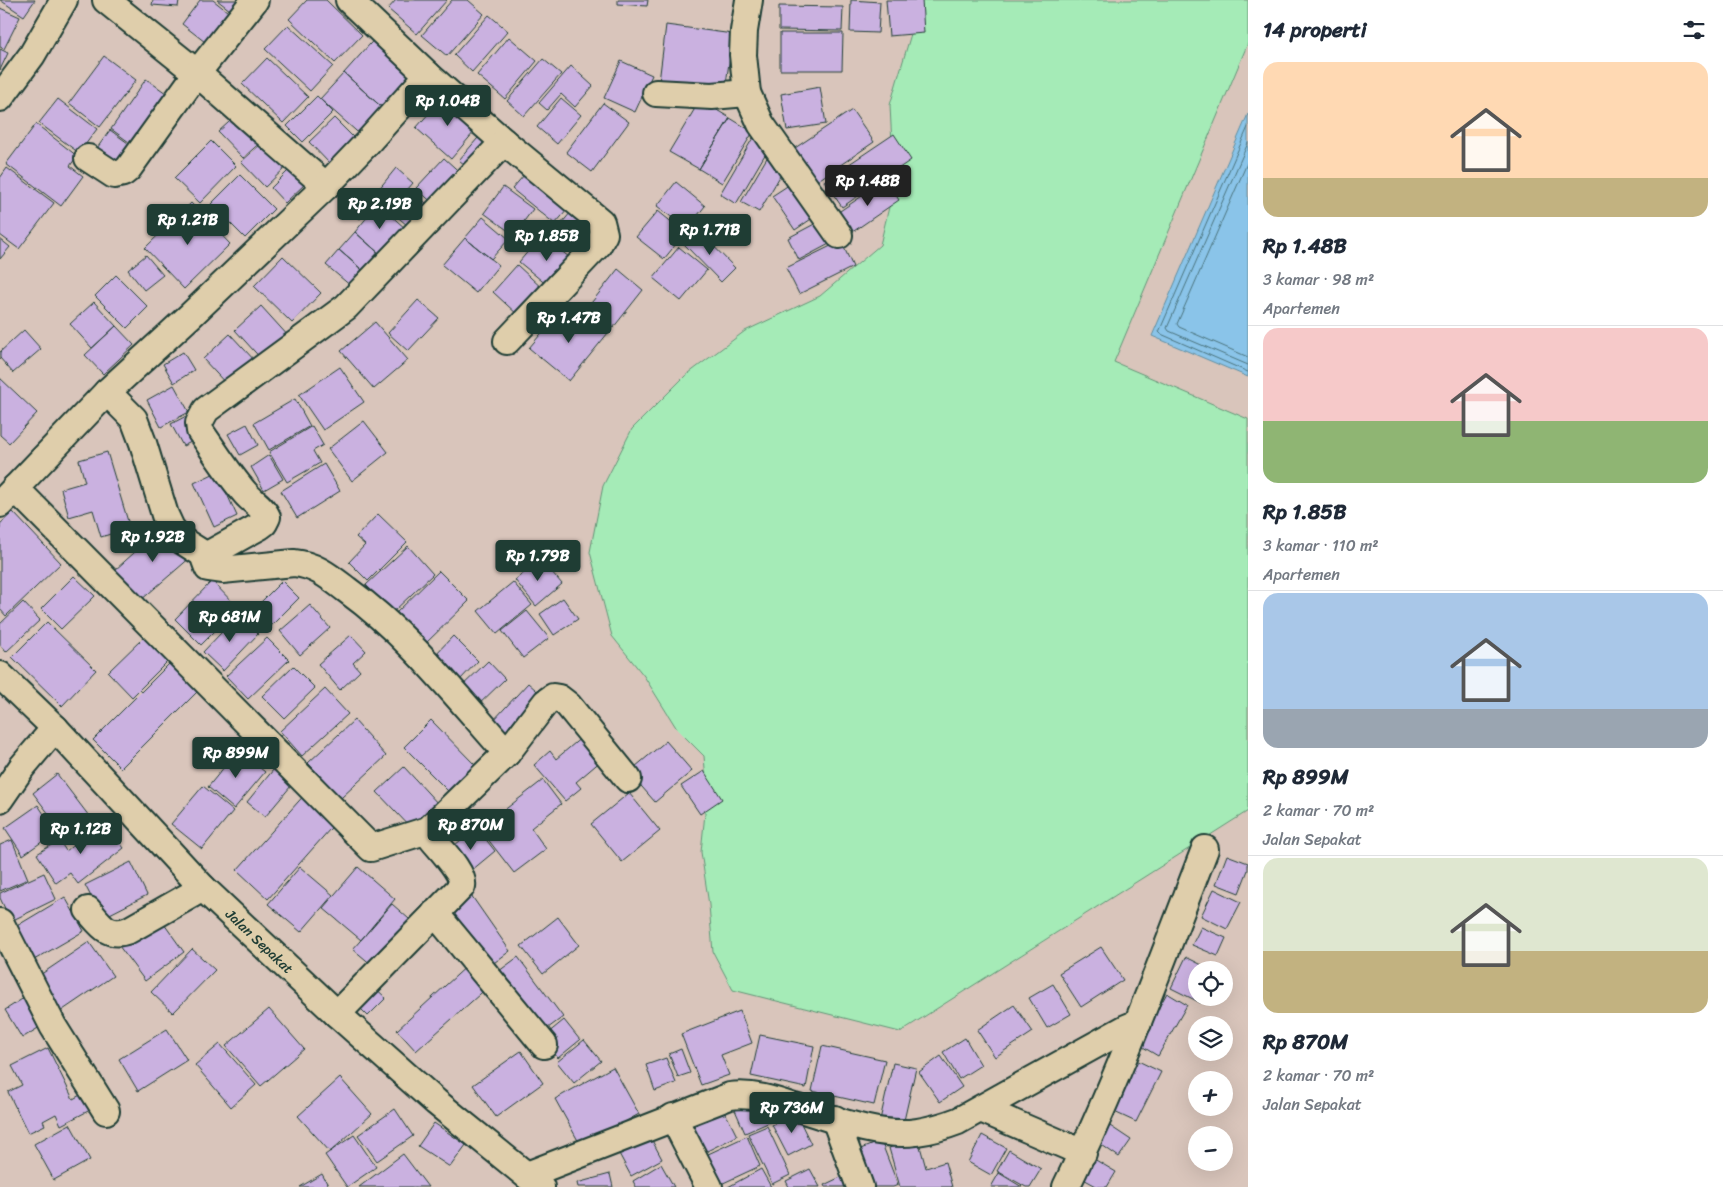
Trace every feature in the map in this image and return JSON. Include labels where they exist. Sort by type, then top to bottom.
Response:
[{"type":"street","points":[[0,98],[32,55],[64,0]]},
{"type":"street","points":[[106,0],[197,73],[326,186]]},
{"type":"street","points":[[88,158],[114,176],[123,173],[197,73],[255,0]]},
{"type":"street","points":[[349,0],[428,75],[504,142],[601,222],[604,234],[598,245],[507,341]]},
{"type":"street","points":[[750,0],[742,55],[747,93],[761,124],[839,235]]},
{"type":"street","points":[[428,75],[326,186],[107,392],[8,496],[371,848],[428,830],[506,753],[552,697],[556,697],[568,705],[628,779]]},
{"type":"street","points":[[656,93],[712,96],[747,93]]},
{"type":"street","points":[[504,142],[346,306],[206,410],[199,423],[200,431],[240,486],[267,517],[266,521],[260,526],[213,552],[205,560],[206,566],[214,570],[294,563],[304,564],[322,571],[374,609],[399,633],[506,753]]},
{"type":"street","points":[[107,392],[134,419],[164,515],[171,528],[181,540],[208,557]]},
{"type":"street","name":"Jalan Sepakat","points":[[0,675],[55,728],[203,888],[337,1014],[436,1102],[534,1181]]},
{"type":"street","points":[[0,799],[22,767],[55,728]]},
{"type":"street","points":[[337,1014],[460,889],[463,882],[460,874],[430,836],[428,830]]},
{"type":"street","points":[[1066,1187],[1083,1153],[1138,1024],[1204,849]]},
{"type":"street","points":[[88,910],[109,931],[114,934],[121,933],[203,888]]},
{"type":"street","points":[[435,913],[544,1045]]},
{"type":"street","points":[[0,922],[53,1026],[106,1110]]},
{"type":"street","points":[[534,1181],[673,1117],[712,1101],[730,1096],[739,1095],[770,1099],[870,1130],[892,1133],[916,1133],[938,1128],[958,1121],[982,1109],[1126,1028],[1138,1024]]},
{"type":"street","points":[[982,1109],[1083,1153]]},
{"type":"street","points":[[673,1117],[710,1187]]},
{"type":"street","points":[[835,1119],[860,1187]]},
{"type":"green space","points":[[921,0],[1248,0],[1248,43],[1114,362],[1248,419],[1248,811],[900,1032],[733,990],[713,952],[709,905],[701,852],[707,794],[704,756],[677,729],[644,676],[612,636],[590,552],[603,486],[632,429],[685,376],[745,331],[820,296],[880,245],[894,186],[890,105]]},
{"type":"water","points":[[1248,114],[1248,377],[1152,336]]},
{"type":"building","points":[[0,0],[35,0],[24,16]]},
{"type":"building","points":[[153,0],[179,0],[178,7],[152,5]]},
{"type":"building","points":[[200,0],[213,0],[237,19],[214,49],[182,24]]},
{"type":"building","points":[[217,0],[252,0],[239,17]]},
{"type":"building","points":[[307,0],[326,0],[362,35],[335,63],[289,19]]},
{"type":"building","points":[[396,0],[447,0],[417,34],[388,9]]},
{"type":"building","points":[[452,0],[468,0],[484,14],[447,56],[422,35]]},
{"type":"building","points":[[618,0],[648,0],[647,6],[618,4]]},
{"type":"building","points":[[851,0],[880,2],[878,33],[850,32]]},
{"type":"building","points":[[886,0],[922,0],[924,33],[889,36]]},
{"type":"building","points":[[779,6],[843,7],[842,31],[779,30]]},
{"type":"building","points":[[0,8],[20,17],[4,49],[0,47]]},
{"type":"building","points":[[489,15],[508,31],[472,72],[454,55]]},
{"type":"building","points":[[288,25],[333,66],[310,91],[265,49]]},
{"type":"building","points":[[666,25],[733,34],[725,91],[659,82]]},
{"type":"building","points":[[780,33],[843,33],[842,70],[780,70]]},
{"type":"building","points":[[378,35],[422,74],[387,112],[344,73]]},
{"type":"building","points":[[509,37],[537,61],[505,99],[477,75]]},
{"type":"building","points":[[0,49],[8,53],[0,70]]},
{"type":"building","points":[[104,56],[136,80],[100,127],[69,103]]},
{"type":"building","points":[[267,58],[308,97],[283,123],[242,84]]},
{"type":"building","points":[[543,59],[561,74],[524,116],[507,101]]},
{"type":"building","points":[[621,61],[652,75],[635,112],[604,98]]},
{"type":"building","points":[[571,66],[593,86],[575,107],[561,94],[547,110],[539,103]]},
{"type":"building","points":[[344,73],[387,112],[364,138],[320,99]]},
{"type":"building","points":[[146,79],[176,100],[140,150],[111,129]]},
{"type":"building","points":[[820,87],[826,124],[787,130],[781,94]]},
{"type":"building","points":[[445,95],[480,125],[451,159],[416,128]]},
{"type":"building","points":[[317,96],[333,112],[303,142],[287,126]]},
{"type":"building","points":[[561,98],[581,115],[557,144],[537,127]]},
{"type":"building","points":[[58,99],[97,129],[79,153],[39,123]]},
{"type":"building","points":[[700,100],[730,118],[699,169],[669,152]]},
{"type":"building","points":[[603,103],[629,122],[592,172],[566,152]]},
{"type":"building","points":[[852,110],[874,142],[817,181],[795,148]]},
{"type":"building","points":[[239,113],[263,140],[243,158],[218,132]]},
{"type":"building","points":[[334,118],[355,139],[330,164],[309,142]]},
{"type":"building","points":[[730,118],[753,132],[722,183],[699,169]]},
{"type":"building","points":[[36,124],[77,156],[70,166],[83,176],[61,206],[6,164]]},
{"type":"building","points":[[110,130],[139,151],[125,171],[95,151]]},
{"type":"building","points":[[484,131],[497,142],[472,171],[459,160]]},
{"type":"building","points":[[894,134],[911,160],[842,207],[824,181]]},
{"type":"building","points":[[754,136],[770,146],[736,204],[720,194]]},
{"type":"building","points":[[211,141],[236,166],[200,203],[174,178]]},
{"type":"building","points":[[263,142],[287,166],[265,187],[241,162]]},
{"type":"building","points":[[768,156],[786,166],[759,212],[741,202]]},
{"type":"building","points":[[444,158],[465,177],[437,207],[416,188]]},
{"type":"building","points":[[292,167],[306,183],[285,203],[271,188]]},
{"type":"building","points":[[531,167],[574,202],[555,224],[512,189]]},
{"type":"building","points":[[7,168],[54,203],[19,249],[0,235],[0,178]]},
{"type":"building","points":[[396,168],[413,183],[391,209],[374,195]]},
{"type":"building","points":[[240,175],[274,209],[245,238],[211,204]]},
{"type":"building","points":[[798,179],[820,213],[795,230],[772,196]]},
{"type":"building","points":[[886,180],[899,200],[851,233],[837,213]]},
{"type":"building","points":[[676,182],[705,206],[687,229],[657,206]]},
{"type":"building","points":[[503,187],[533,209],[514,235],[484,213]]},
{"type":"building","points":[[363,191],[376,202],[360,219],[348,208]]},
{"type":"building","points":[[412,191],[434,210],[415,232],[393,213]]},
{"type":"building","points":[[191,203],[230,244],[184,289],[145,248]]},
{"type":"building","points":[[378,204],[406,229],[382,256],[355,232]]},
{"type":"building","points":[[658,211],[685,233],[664,259],[636,237]]},
{"type":"building","points":[[571,212],[600,237],[580,260],[551,236]]},
{"type":"building","points":[[483,217],[509,239],[491,259],[465,238]]},
{"type":"building","points":[[822,220],[833,242],[799,260],[788,238]]},
{"type":"building","points":[[698,230],[735,268],[721,282],[684,244]]},
{"type":"building","points":[[355,232],[382,256],[367,274],[339,250]]},
{"type":"building","points":[[542,235],[575,262],[553,290],[519,262]]},
{"type":"building","points":[[465,238],[499,265],[476,293],[442,265]]},
{"type":"building","points":[[0,239],[10,247],[0,259]]},
{"type":"building","points":[[841,241],[853,267],[799,294],[786,268]]},
{"type":"building","points":[[679,247],[707,270],[681,301],[653,278]]},
{"type":"building","points":[[339,250],[370,277],[358,292],[326,265]]},
{"type":"building","points":[[146,255],[163,275],[144,290],[128,270]]},
{"type":"building","points":[[283,256],[321,293],[292,323],[254,286]]},
{"type":"building","points":[[517,265],[544,290],[519,316],[493,292]]},
{"type":"building","points":[[618,269],[643,290],[613,328],[588,307]]},
{"type":"building","points":[[116,275],[148,307],[127,328],[95,296]]},
{"type":"building","points":[[418,300],[439,318],[408,351],[388,333]]},
{"type":"building","points":[[94,302],[116,326],[92,348],[70,324]]},
{"type":"building","points":[[261,306],[290,338],[264,362],[235,330]]},
{"type":"building","points":[[580,310],[608,333],[569,381],[529,348],[551,322],[563,331]]},
{"type":"building","points":[[375,322],[408,360],[374,389],[341,351]]},
{"type":"building","points":[[116,326],[134,345],[103,374],[85,355]]},
{"type":"building","points":[[24,330],[41,349],[13,373],[0,358],[0,352]]},
{"type":"building","points":[[230,334],[256,362],[229,387],[203,359]]},
{"type":"building","points":[[183,352],[194,370],[174,383],[163,364]]},
{"type":"building","points":[[340,367],[364,402],[323,430],[299,395]]},
{"type":"building","points":[[0,378],[37,413],[9,443],[0,435]]},
{"type":"building","points":[[174,385],[189,412],[161,427],[147,400]]},
{"type":"building","points":[[295,399],[310,426],[269,450],[254,423]]},
{"type":"building","points":[[190,414],[201,437],[183,446],[171,424]]},
{"type":"building","points":[[364,421],[388,452],[352,481],[328,449]]},
{"type":"building","points":[[247,424],[258,445],[240,455],[228,434]]},
{"type":"building","points":[[312,426],[323,445],[313,451],[320,463],[287,482],[269,452]]},
{"type":"building","points":[[107,452],[130,528],[101,537],[93,510],[69,517],[61,489],[85,482],[79,460]]},
{"type":"building","points":[[269,455],[283,479],[264,490],[251,467]]},
{"type":"building","points":[[324,464],[340,491],[297,518],[281,491]]},
{"type":"building","points":[[217,472],[237,516],[214,527],[194,483]]},
{"type":"building","points":[[13,512],[61,563],[6,616],[0,609],[0,524]]},
{"type":"building","points":[[378,514],[407,542],[368,581],[349,562],[365,545],[356,537]]},
{"type":"building","points":[[164,526],[191,557],[141,600],[115,570]]},
{"type":"building","points":[[408,546],[433,574],[392,613],[366,585]]},
{"type":"building","points":[[541,559],[562,584],[536,606],[515,580]]},
{"type":"building","points":[[439,571],[469,601],[423,646],[394,615]]},
{"type":"building","points":[[74,576],[95,596],[61,629],[41,609]]},
{"type":"building","points":[[212,581],[238,608],[201,645],[175,619]]},
{"type":"building","points":[[282,581],[299,598],[270,627],[253,610]]},
{"type":"building","points":[[513,582],[532,605],[497,634],[478,611]]},
{"type":"building","points":[[563,598],[578,619],[554,635],[540,614]]},
{"type":"building","points":[[23,602],[40,620],[6,652],[0,645],[0,624]]},
{"type":"building","points":[[310,605],[330,628],[300,655],[280,631]]},
{"type":"building","points":[[527,611],[549,638],[523,658],[502,631]]},
{"type":"building","points":[[238,615],[258,634],[223,671],[203,652]]},
{"type":"building","points":[[47,622],[96,670],[62,706],[12,657]]},
{"type":"building","points":[[351,635],[366,651],[353,663],[360,671],[340,690],[318,664]]},
{"type":"building","points":[[453,636],[478,661],[458,682],[433,657]]},
{"type":"building","points":[[143,638],[167,662],[132,697],[108,672]]},
{"type":"building","points":[[267,638],[289,660],[248,699],[226,676]]},
{"type":"building","points":[[176,657],[204,685],[121,768],[93,740]]},
{"type":"building","points":[[488,661],[505,679],[472,711],[455,693]]},
{"type":"building","points":[[293,666],[315,688],[284,718],[262,696]]},
{"type":"building","points":[[528,683],[544,697],[508,736],[493,721]]},
{"type":"building","points":[[325,689],[348,714],[302,756],[280,731]]},
{"type":"building","points":[[354,720],[386,756],[341,798],[308,763]]},
{"type":"building","points":[[431,720],[475,765],[448,791],[404,747]]},
{"type":"building","points":[[582,737],[602,760],[576,782],[581,788],[565,801],[534,765],[550,751],[556,759]]},
{"type":"building","points":[[666,741],[692,771],[655,802],[629,772]]},
{"type":"building","points":[[238,750],[265,772],[234,809],[208,787]]},
{"type":"building","points":[[278,764],[296,780],[265,817],[247,802]]},
{"type":"building","points":[[404,767],[439,805],[413,830],[377,792]]},
{"type":"building","points":[[704,771],[722,799],[700,814],[681,786]]},
{"type":"building","points":[[57,774],[89,816],[65,835],[33,793]]},
{"type":"building","points":[[543,780],[561,804],[531,828],[546,849],[514,873],[480,829]]},
{"type":"building","points":[[203,786],[233,811],[202,849],[171,824]]},
{"type":"building","points":[[307,792],[338,820],[268,899],[237,870]]},
{"type":"building","points":[[629,793],[660,831],[622,862],[591,824]]},
{"type":"building","points":[[38,805],[56,832],[23,855],[5,828]]},
{"type":"building","points":[[104,822],[124,848],[78,884],[70,873],[56,883],[37,854],[59,840],[66,851]]},
{"type":"building","points":[[476,827],[495,851],[466,875],[447,852]]},
{"type":"building","points":[[12,840],[28,879],[0,891],[0,845]]},
{"type":"building","points":[[1227,855],[1248,863],[1248,870],[1239,893],[1216,884]]},
{"type":"building","points":[[131,862],[147,895],[102,918],[85,885]]},
{"type":"building","points":[[300,867],[333,895],[301,932],[268,904]]},
{"type":"building","points":[[358,867],[395,899],[361,940],[323,908]]},
{"type":"building","points":[[44,873],[56,899],[11,921],[0,898],[0,893]]},
{"type":"building","points":[[1214,889],[1241,902],[1227,929],[1201,916]]},
{"type":"building","points":[[471,895],[510,951],[487,968],[447,911]]},
{"type":"building","points":[[65,897],[84,931],[34,960],[15,927]]},
{"type":"building","points":[[392,904],[417,926],[379,971],[353,949]]},
{"type":"building","points":[[159,917],[184,952],[145,981],[119,946]]},
{"type":"building","points":[[558,917],[579,945],[543,974],[521,946]]},
{"type":"building","points":[[1201,927],[1226,938],[1218,956],[1192,945]]},
{"type":"building","points":[[89,942],[113,976],[57,1014],[34,979]]},
{"type":"building","points":[[1101,947],[1123,980],[1081,1007],[1059,973]]},
{"type":"building","points":[[192,949],[215,970],[173,1013],[151,992]]},
{"type":"building","points":[[518,957],[563,1017],[540,1034],[495,974]]},
{"type":"building","points":[[1186,957],[1194,961],[1188,961],[1188,996],[1171,988]]},
{"type":"building","points":[[469,964],[489,986],[416,1051],[397,1030]]},
{"type":"building","points":[[1053,984],[1071,1014],[1047,1028],[1029,998]]},
{"type":"building","points":[[372,985],[386,998],[368,1016],[355,1003]]},
{"type":"building","points":[[1167,993],[1187,1005],[1158,1056],[1138,1044]]},
{"type":"building","points":[[30,994],[48,1022],[22,1038],[5,1010]]},
{"type":"building","points":[[1014,1005],[1033,1032],[995,1057],[977,1030]]},
{"type":"building","points":[[269,1009],[304,1049],[261,1086],[226,1046]]},
{"type":"building","points":[[740,1011],[752,1043],[721,1055],[729,1075],[701,1085],[681,1034]]},
{"type":"building","points":[[564,1020],[580,1040],[558,1058],[542,1038]]},
{"type":"building","points":[[167,1029],[187,1060],[138,1091],[119,1059]]},
{"type":"building","points":[[760,1035],[814,1046],[806,1088],[751,1076]]},
{"type":"building","points":[[965,1038],[981,1065],[959,1079],[943,1052]]},
{"type":"building","points":[[584,1040],[601,1061],[574,1083],[557,1062]]},
{"type":"building","points":[[220,1044],[256,1085],[231,1107],[195,1065]]},
{"type":"building","points":[[822,1046],[885,1060],[874,1105],[812,1091]]},
{"type":"building","points":[[48,1048],[73,1099],[86,1092],[94,1108],[61,1125],[56,1114],[43,1121],[45,1125],[28,1133],[8,1092],[22,1085],[12,1066]]},
{"type":"building","points":[[681,1049],[690,1073],[678,1077],[669,1054]]},
{"type":"building","points":[[521,1051],[543,1083],[496,1117],[473,1085]]},
{"type":"building","points":[[941,1056],[962,1087],[940,1102],[919,1072]]},
{"type":"building","points":[[666,1058],[676,1083],[655,1091],[646,1065]]},
{"type":"building","points":[[1134,1059],[1161,1072],[1136,1122],[1110,1110]]},
{"type":"building","points":[[893,1063],[916,1068],[903,1125],[880,1120]]},
{"type":"building","points":[[613,1067],[639,1114],[581,1146],[555,1099]]},
{"type":"building","points":[[340,1078],[372,1114],[330,1152],[298,1116]]},
{"type":"building","points":[[760,1099],[770,1122],[745,1133],[735,1110]]},
{"type":"building","points":[[721,1104],[737,1136],[703,1153],[687,1122]]},
{"type":"building","points":[[395,1109],[413,1136],[377,1161],[358,1135]]},
{"type":"building","points":[[796,1113],[811,1144],[788,1156],[772,1125]]},
{"type":"building","points":[[434,1123],[466,1145],[450,1167],[418,1146]]},
{"type":"building","points":[[70,1124],[90,1160],[54,1180],[34,1144]]},
{"type":"building","points":[[767,1126],[790,1175],[772,1184],[748,1134]]},
{"type":"building","points":[[1110,1126],[1131,1140],[1119,1157],[1099,1143]]},
{"type":"building","points":[[647,1131],[662,1159],[631,1176],[616,1148]]},
{"type":"building","points":[[354,1135],[376,1167],[347,1187],[325,1155]]},
{"type":"building","points":[[982,1135],[1006,1148],[991,1175],[968,1162]]},
{"type":"building","points":[[747,1136],[760,1166],[719,1185],[706,1155]]},
{"type":"building","points":[[918,1139],[926,1168],[945,1162],[952,1187],[900,1187],[889,1148]]},
{"type":"building","points":[[881,1141],[898,1185],[893,1187],[867,1187],[853,1152]]},
{"type":"building","points":[[1009,1150],[1041,1169],[1030,1187],[1026,1187],[997,1171]]},
{"type":"building","points":[[403,1154],[428,1187],[359,1187]]},
{"type":"building","points":[[1089,1156],[1116,1172],[1107,1187],[1098,1187],[1078,1176]]},
{"type":"building","points":[[661,1164],[674,1187],[636,1187],[633,1181]]},
{"type":"building","points":[[761,1169],[771,1187],[728,1187]]},
{"type":"building","points":[[810,1169],[820,1187],[789,1187],[786,1181]]},
{"type":"building","points":[[999,1173],[1022,1187],[991,1187]]},
{"type":"building","points":[[322,1174],[329,1187],[300,1187]]},
{"type":"building","points":[[610,1174],[613,1187],[578,1187],[577,1183]]},
{"type":"building","points":[[845,1175],[850,1187],[825,1187],[824,1185]]}]
